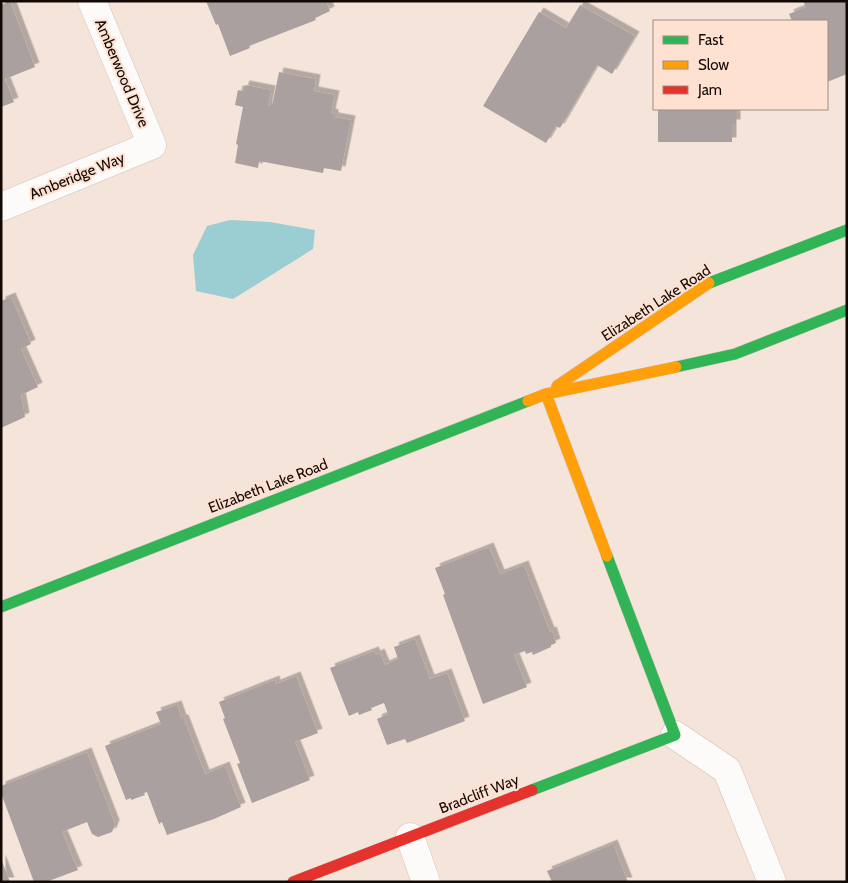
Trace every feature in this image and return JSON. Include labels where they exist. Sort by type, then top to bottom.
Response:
[{"type":"main road","name":"Elizabeth Lake Road","points":[[546,394],[710,282],[847,230]]},
{"type":"main road","name":"Elizabeth Lake Road","points":[[1,606],[546,394],[735,354],[847,310]]},
{"type":"main road","points":[[546,394],[675,735]]},
{"type":"main road","name":"Bradcliff Way","points":[[293,882],[675,735]]},
{"type":"street","name":"Amberwood Drive","points":[[92,1],[152,145]]},
{"type":"street","name":"Amberidge Way","points":[[1,207],[152,145]]},
{"type":"street","points":[[675,735],[728,770],[772,882]]},
{"type":"street","points":[[410,837],[426,882]]},
{"type":"water","points":[[230,220],[270,222],[315,230],[313,249],[233,299],[196,291],[193,255],[207,226]]},
{"type":"building","points":[[10,1],[35,67],[5,79],[14,102],[1,107],[1,5]]},
{"type":"building","points":[[206,1],[326,1],[330,11],[315,18],[316,20],[249,46],[250,48],[230,56],[218,24],[216,25]]},
{"type":"building","points":[[803,1],[847,1],[847,74],[828,82],[828,20],[792,20],[789,14],[806,7]]},
{"type":"building","points":[[580,5],[635,36],[612,74],[597,65],[560,128],[556,126],[546,143],[483,106],[539,12],[566,28]]},
{"type":"building","points":[[279,72],[316,79],[314,91],[335,95],[331,113],[334,114],[334,117],[351,120],[341,171],[324,168],[323,173],[259,161],[258,168],[235,163],[238,145],[236,144],[243,107],[235,105],[238,90],[243,91],[245,85],[271,90],[268,106],[272,106]]},
{"type":"building","points":[[658,110],[736,110],[736,124],[732,124],[732,142],[658,142]]},
{"type":"building","points":[[11,297],[31,344],[21,349],[38,387],[21,395],[25,417],[1,428],[1,301]]},
{"type":"building","points":[[489,547],[500,574],[524,565],[556,643],[533,655],[532,652],[526,654],[525,651],[514,655],[527,687],[483,704],[435,568]]},
{"type":"building","points":[[415,639],[430,679],[447,673],[465,721],[407,743],[405,739],[387,745],[377,719],[388,714],[384,703],[359,715],[358,712],[349,716],[330,668],[374,651],[376,655],[380,653],[385,665],[398,659],[394,647]]},
{"type":"building","points":[[296,676],[318,733],[295,742],[310,780],[252,803],[237,764],[240,763],[223,719],[225,718],[219,702],[275,680],[276,684]]},
{"type":"building","points":[[177,705],[205,774],[225,766],[241,807],[214,819],[167,835],[162,822],[159,824],[147,792],[144,793],[145,795],[126,800],[105,746],[161,724],[156,712]]},
{"type":"building","points":[[87,752],[115,824],[112,832],[98,837],[92,834],[87,822],[62,832],[78,870],[46,882],[34,882],[1,793],[1,786]]},
{"type":"building","points":[[613,844],[628,882],[552,882],[547,871]]},
{"type":"building","points":[[1,859],[10,882],[1,882]]},
{"type":"traffic: fast","points":[[709,283],[847,230]]},
{"type":"traffic: fast","points":[[676,367],[735,354],[847,310]]},
{"type":"traffic: fast","points":[[1,607],[528,401]]},
{"type":"traffic: fast","points":[[532,790],[675,735],[607,556]]},
{"type":"traffic: slow","points":[[557,386],[709,283]]},
{"type":"traffic: slow","points":[[528,401],[546,394],[676,367]]},
{"type":"traffic: slow","points":[[546,394],[607,556]]},
{"type":"traffic: jam","points":[[293,882],[532,790]]}]
